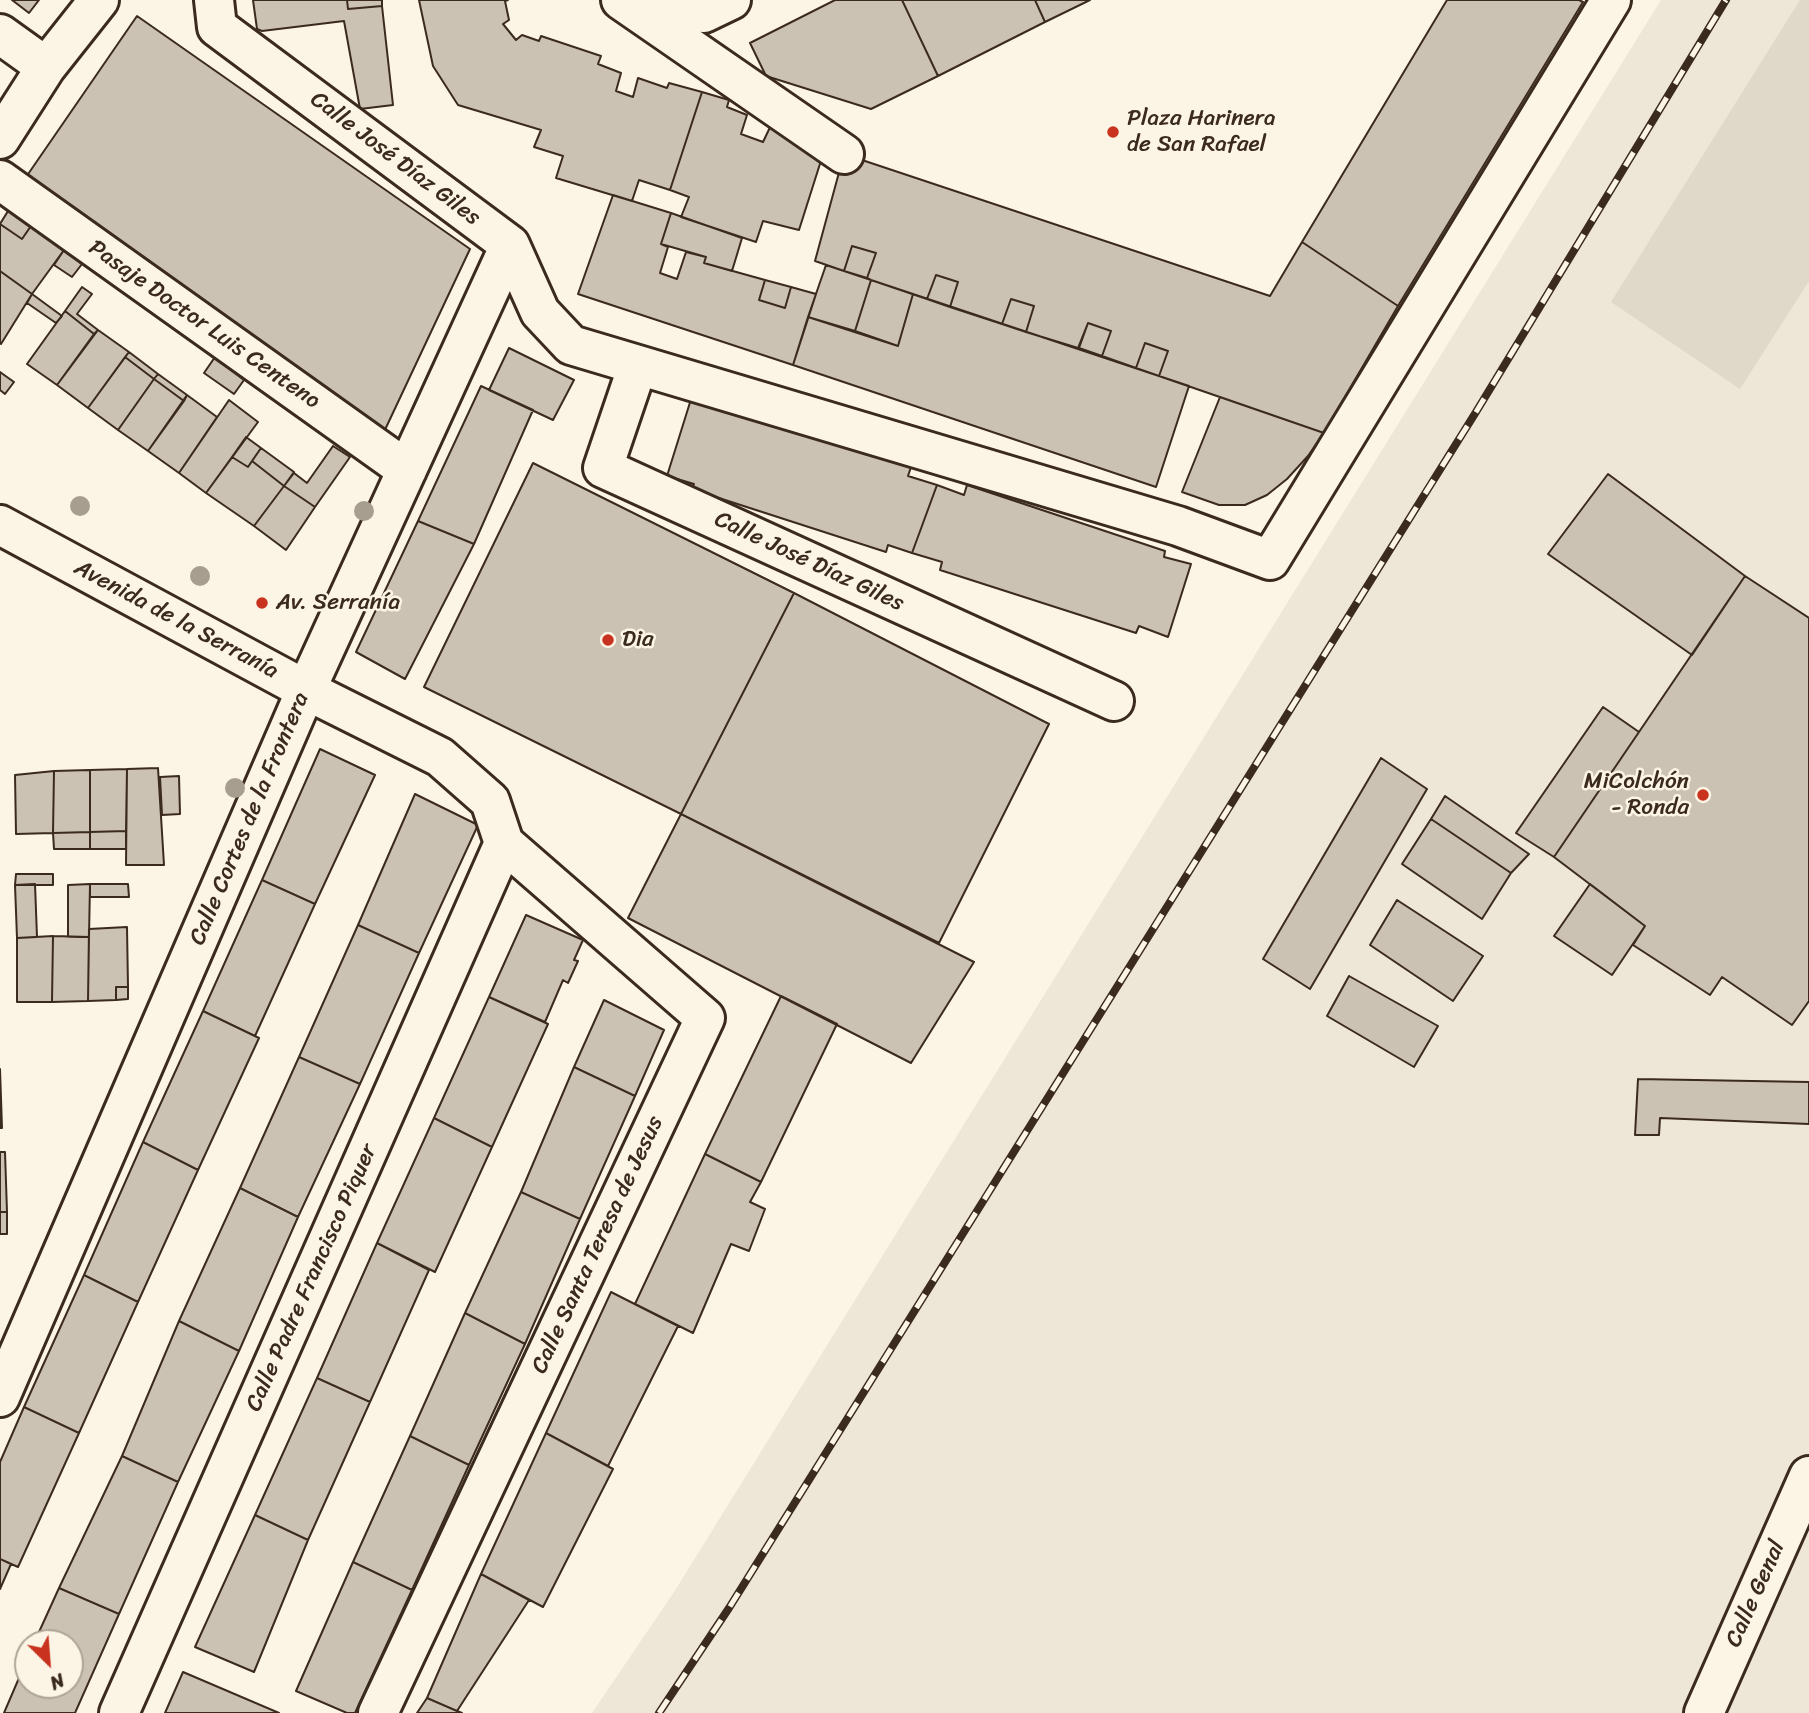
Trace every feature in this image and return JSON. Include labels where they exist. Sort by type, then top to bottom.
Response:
[{"type":"street","points":[[0,139],[46,67],[99,0]]},
{"type":"street","name":"Calle José Díaz Giles","points":[[214,0],[217,27],[510,245],[540,312],[571,345],[1178,526],[1270,561],[1611,0]]},
{"type":"street","points":[[621,0],[844,154]]},
{"type":"street","points":[[647,0],[704,13],[731,0]]},
{"type":"street","points":[[0,34],[46,67]]},
{"type":"street","name":"Pasaje Doctor Luis Centeno","points":[[0,180],[407,470]]},
{"type":"street","name":"Calle Cortes de la Frontera","points":[[0,1397],[306,690],[510,245]]},
{"type":"street","name":"Calle José Díaz Giles","points":[[638,365],[603,468],[1114,701]]},
{"type":"street","name":"Avenida de la Serranía","points":[[0,525],[306,690],[440,757],[490,801],[504,844]]},
{"type":"street","name":"Calle Padre Francisco Piquer","points":[[119,1713],[504,844]]},
{"type":"street","name":"Calle Santa Teresa de Jesus","points":[[378,1713],[705,1018],[504,844]]},
{"type":"street","name":"Calle Genal","points":[[1704,1713],[1809,1477]]},
{"type":"shaded area","points":[[1661,0],[1809,0],[1809,1713],[592,1713],[674,1592]]},
{"type":"shaded area","points":[[1800,0],[1809,0],[1809,281],[1740,389],[1611,302]]},
{"type":"building","points":[[12,0],[39,0],[29,13]]},
{"type":"building","points":[[253,0],[347,0],[348,9],[382,6],[393,105],[360,109],[344,21],[262,31],[257,29]]},
{"type":"building","points":[[347,0],[382,0],[382,6],[348,9]]},
{"type":"building","points":[[419,0],[508,0],[505,1],[509,20],[503,24],[516,40],[522,35],[539,41],[541,36],[601,56],[598,64],[621,73],[616,91],[633,97],[638,78],[667,88],[669,83],[702,92],[670,190],[639,180],[632,201],[556,178],[563,156],[534,147],[541,130],[458,105],[433,66]]},
{"type":"building","points":[[835,0],[902,0],[938,76],[871,109],[766,76],[750,43]]},
{"type":"building","points":[[902,0],[1035,0],[1045,22],[938,76]]},
{"type":"building","points":[[1035,0],[1090,0],[1045,22]]},
{"type":"building","points":[[1447,0],[1583,2],[1398,306],[1302,242]]},
{"type":"building","points":[[137,16],[470,249],[383,434],[24,180]]},
{"type":"building","points":[[702,92],[729,100],[727,107],[747,115],[741,134],[763,142],[773,121],[825,148],[799,230],[763,221],[756,242],[681,217],[689,197],[670,190]]},
{"type":"building","points":[[844,154],[1270,296],[1302,242],[1398,306],[1324,433],[1159,376],[1168,351],[1145,343],[1136,368],[1102,356],[1111,331],[1088,323],[1078,348],[1026,332],[1034,306],[1011,299],[1002,324],[950,307],[958,282],[936,275],[927,299],[871,280],[867,278],[876,253],[852,246],[844,271],[815,261]]},
{"type":"building","points":[[613,195],[671,213],[661,244],[668,247],[660,273],[677,279],[686,252],[706,257],[704,263],[765,280],[759,300],[785,308],[791,287],[816,294],[793,365],[578,294]]},
{"type":"building","points":[[13,203],[35,220],[22,239],[0,224]]},
{"type":"building","points":[[671,213],[742,238],[732,271],[704,263],[706,257],[661,244]]},
{"type":"building","points":[[0,224],[22,239],[31,226],[64,250],[32,294],[0,271]]},
{"type":"building","points":[[852,246],[876,253],[867,278],[844,271]]},
{"type":"building","points":[[64,250],[82,264],[72,277],[54,265]]},
{"type":"building","points":[[826,265],[871,280],[855,331],[808,317]]},
{"type":"building","points":[[0,271],[32,294],[1,344],[0,343]]},
{"type":"building","points":[[936,275],[958,282],[950,307],[927,299]]},
{"type":"building","points":[[765,280],[791,287],[785,308],[759,300]]},
{"type":"building","points":[[871,280],[913,294],[898,346],[855,331]]},
{"type":"building","points":[[82,287],[92,294],[77,314],[98,330],[94,334],[65,311]]},
{"type":"building","points":[[32,294],[62,316],[56,323],[27,303]]},
{"type":"building","points":[[913,294],[1189,386],[1156,487],[793,365],[808,317],[898,346]]},
{"type":"building","points":[[1011,299],[1034,306],[1026,332],[1002,324]]},
{"type":"building","points":[[65,311],[94,334],[57,385],[27,364]]},
{"type":"building","points":[[1088,323],[1111,331],[1102,356],[1079,348]]},
{"type":"building","points":[[98,330],[129,352],[88,408],[57,385]]},
{"type":"building","points":[[1145,343],[1168,351],[1159,376],[1136,368]]},
{"type":"building","points":[[509,348],[574,380],[553,420],[489,390]]},
{"type":"building","points":[[129,352],[158,374],[154,379],[125,357]]},
{"type":"building","points":[[125,357],[154,379],[118,430],[88,408]]},
{"type":"building","points":[[215,357],[244,380],[234,394],[204,373]]},
{"type":"building","points":[[0,372],[14,382],[5,394],[0,390]]},
{"type":"building","points":[[158,374],[187,395],[184,401],[154,379]]},
{"type":"building","points":[[154,379],[184,401],[148,451],[118,430]]},
{"type":"building","points":[[481,386],[533,410],[474,544],[418,521]]},
{"type":"building","points":[[187,395],[217,417],[179,473],[148,451]]},
{"type":"building","points":[[692,396],[911,467],[908,476],[937,485],[912,553],[888,545],[886,552],[691,489],[694,484],[667,476]]},
{"type":"building","points":[[1220,397],[1324,433],[1287,479],[1267,495],[1245,505],[1219,505],[1182,492]]},
{"type":"building","points":[[229,400],[258,422],[206,493],[179,473]]},
{"type":"building","points":[[246,437],[261,448],[248,467],[232,457]]},
{"type":"building","points":[[333,446],[350,457],[315,507],[284,486],[294,473],[307,483]]},
{"type":"building","points":[[261,448],[294,472],[284,486],[252,461]]},
{"type":"building","points":[[232,457],[248,467],[252,461],[284,486],[254,526],[206,493]]},
{"type":"building","name":"Dia","points":[[533,463],[794,593],[681,814],[424,687]]},
{"type":"building","points":[[1608,474],[1745,576],[1692,655],[1548,554]]},
{"type":"building","points":[[937,485],[964,495],[967,485],[1165,551],[1164,557],[1191,564],[1168,637],[1139,626],[1136,633],[940,570],[942,562],[912,553]]},
{"type":"building","points":[[284,486],[315,507],[286,550],[254,526]]},
{"type":"building","points":[[418,521],[474,544],[405,679],[356,652]]},
{"type":"building","name":"MiColchón - Ronda","points":[[1745,576],[1809,618],[1809,1001],[1792,1025],[1722,977],[1710,995],[1633,945],[1645,926],[1554,857]]},
{"type":"building","points":[[794,593],[1049,724],[939,943],[681,814]]},
{"type":"building","points":[[1603,707],[1639,732],[1554,857],[1516,833]]},
{"type":"building","points":[[320,749],[375,775],[315,904],[262,880]]},
{"type":"building","points":[[1381,758],[1427,789],[1310,989],[1263,959]]},
{"type":"building","points":[[158,768],[164,865],[126,865],[127,769]]},
{"type":"building","points":[[127,769],[126,831],[90,832],[90,770]]},
{"type":"building","points":[[90,770],[90,832],[53,833],[54,771]]},
{"type":"building","points":[[54,771],[53,833],[16,834],[15,775]]},
{"type":"building","points":[[179,776],[180,814],[162,815],[160,777]]},
{"type":"building","points":[[415,794],[478,825],[419,953],[358,925]]},
{"type":"building","points":[[1445,796],[1529,854],[1511,873],[1431,819]]},
{"type":"building","points":[[681,814],[974,962],[911,1063],[628,918]]},
{"type":"building","points":[[1431,819],[1511,873],[1482,919],[1402,864]]},
{"type":"building","points":[[126,831],[126,849],[90,849],[90,832]]},
{"type":"building","points":[[90,832],[90,849],[54,849],[53,833]]},
{"type":"building","points":[[16,874],[53,874],[53,885],[15,885]]},
{"type":"building","points":[[262,880],[315,904],[255,1036],[203,1011]]},
{"type":"building","points":[[35,884],[37,937],[17,938],[15,885]]},
{"type":"building","points":[[90,884],[128,884],[129,897],[90,897]]},
{"type":"building","points":[[90,884],[89,937],[68,937],[68,885]]},
{"type":"building","points":[[1590,884],[1645,926],[1612,975],[1554,936]]},
{"type":"building","points":[[1397,900],[1483,956],[1453,1001],[1370,945]]},
{"type":"building","points":[[526,915],[583,940],[574,960],[578,961],[568,983],[563,980],[545,1022],[489,997]]},
{"type":"building","points":[[358,925],[419,953],[360,1084],[299,1057]]},
{"type":"building","points":[[127,927],[128,987],[116,987],[116,1000],[88,1001],[89,929]]},
{"type":"building","points":[[53,936],[52,1002],[17,1002],[17,938]]},
{"type":"building","points":[[53,936],[89,937],[88,1001],[52,1002]]},
{"type":"building","points":[[1349,976],[1438,1026],[1414,1067],[1327,1016]]},
{"type":"building","points":[[116,987],[128,987],[128,999],[116,1000]]},
{"type":"building","points":[[781,996],[837,1024],[761,1182],[705,1154]]},
{"type":"building","points":[[489,997],[548,1024],[492,1147],[434,1118]]},
{"type":"building","points":[[604,1000],[664,1030],[635,1096],[574,1067]]},
{"type":"building","points":[[203,1011],[259,1038],[198,1170],[143,1142]]},
{"type":"building","points":[[299,1057],[360,1084],[298,1217],[240,1188]]},
{"type":"building","points":[[574,1067],[635,1096],[580,1219],[521,1192]]},
{"type":"building","points":[[0,1069],[2,1128],[0,1128]]},
{"type":"building","points":[[1638,1079],[1809,1082],[1809,1124],[1660,1118],[1659,1135],[1635,1135]]},
{"type":"building","points":[[434,1118],[492,1147],[435,1272],[377,1243]]},
{"type":"building","points":[[143,1142],[198,1170],[138,1302],[84,1275]]},
{"type":"building","points":[[0,1152],[5,1152],[7,1212],[0,1212]]},
{"type":"building","points":[[705,1154],[761,1182],[750,1202],[765,1209],[749,1251],[731,1244],[693,1333],[635,1304]]},
{"type":"building","points":[[240,1188],[298,1217],[239,1351],[179,1321]]},
{"type":"building","points":[[521,1192],[580,1219],[525,1344],[465,1313]]},
{"type":"building","points":[[0,1212],[7,1212],[7,1234],[0,1234]]},
{"type":"building","points":[[377,1243],[429,1270],[370,1402],[317,1378]]},
{"type":"building","points":[[84,1275],[138,1302],[79,1433],[24,1407]]},
{"type":"building","points":[[611,1292],[678,1326],[608,1466],[546,1433]]},
{"type":"building","points":[[465,1313],[525,1344],[469,1465],[410,1436]]},
{"type":"building","points":[[179,1321],[239,1351],[178,1482],[122,1456]]},
{"type":"building","points":[[317,1378],[370,1402],[308,1540],[255,1515]]},
{"type":"building","points":[[24,1407],[79,1433],[18,1567],[0,1559],[0,1462]]},
{"type":"building","points":[[546,1433],[613,1469],[543,1607],[481,1574]]},
{"type":"building","points":[[410,1436],[469,1465],[412,1590],[353,1562]]},
{"type":"building","points":[[122,1456],[178,1482],[119,1614],[59,1588]]},
{"type":"building","points":[[255,1515],[308,1540],[254,1672],[195,1647]]},
{"type":"building","points":[[0,1559],[11,1564],[0,1589]]},
{"type":"building","points":[[353,1562],[412,1590],[355,1713],[347,1713],[296,1691]]},
{"type":"building","points":[[481,1574],[529,1600],[457,1711],[427,1698]]},
{"type":"building","points":[[59,1588],[119,1614],[84,1693],[84,1629],[40,1629]]},
{"type":"building","points":[[183,1672],[279,1713],[165,1713]]},
{"type":"building","points":[[14,1690],[14,1699],[81,1699],[75,1713],[4,1713]]},
{"type":"building","points":[[427,1698],[457,1711],[462,1713],[417,1713]]},
{"type":"railway","points":[[659,1713],[729,1608],[1476,412],[1726,0]]},
{"type":"place","name":"Plaza Harinera de San Rafael","points":[[1113,132]]},
{"type":"place","name":"Av. Serranía","points":[[262,603]]},
{"type":"place","name":"Dia","points":[[608,640]]},
{"type":"place","name":"MiColchón - Ronda","points":[[1703,795]]}]
